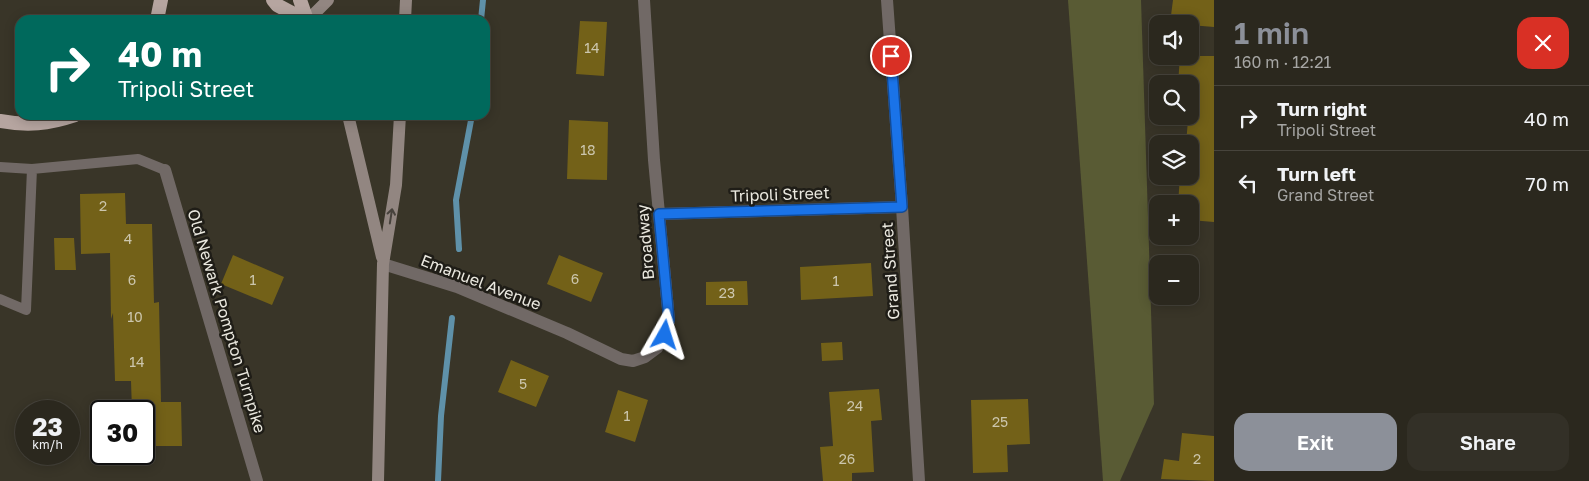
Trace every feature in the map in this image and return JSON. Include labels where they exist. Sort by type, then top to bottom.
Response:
[{"type":"highway","points":[[158,15],[161,0]]},
{"type":"highway","points":[[273,0],[277,5],[297,15]]},
{"type":"highway","points":[[300,0],[305,15]]},
{"type":"highway","points":[[0,121],[38,125],[56,120]]},
{"type":"main road","points":[[312,15],[328,0]]},
{"type":"main road","points":[[405,15],[406,0]]},
{"type":"main road","points":[[349,120],[383,264]]},
{"type":"main road","points":[[378,481],[383,264],[396,185],[400,120]]},
{"type":"street","name":"Broadway","points":[[567,333],[621,359],[633,361],[645,357],[657,348],[665,335],[669,320],[659,214],[644,0]]},
{"type":"street","name":"Grand Street","points":[[887,0],[919,481]]},
{"type":"street","name":"Old Newark Pompton Turnpike","points":[[165,170],[257,481]]},
{"type":"street","name":"Tripoli Street","points":[[659,214],[902,207]]},
{"type":"street","name":"Emanuel Avenue","points":[[383,264],[457,287],[567,333]]},
{"type":"lane","points":[[0,167],[32,169],[138,159],[165,170]]},
{"type":"lane","points":[[0,299],[26,310],[32,169]]},
{"type":"green space","points":[[1068,0],[1141,0],[1149,255],[1149,305],[1151,305],[1154,404],[1120,481],[1103,481]]},
{"type":"building","points":[[1173,0],[1214,0],[1214,27],[1199,26],[1199,15],[1171,15]]},
{"type":"building","points":[[580,21],[607,22],[604,76],[576,74]]},
{"type":"building","points":[[1199,56],[1214,56],[1214,222],[1199,221],[1199,195],[1179,195],[1179,185],[1199,185],[1199,135],[1187,135],[1188,125],[1199,125],[1199,75],[1179,75],[1179,65],[1199,65]]},
{"type":"building","points":[[569,120],[608,122],[607,180],[567,179]]},
{"type":"building","points":[[125,193],[126,224],[152,224],[154,303],[159,302],[161,402],[181,402],[182,446],[155,446],[155,400],[132,400],[131,381],[115,381],[113,313],[111,319],[110,253],[81,254],[80,194]]},
{"type":"building","points":[[54,238],[74,238],[76,270],[55,270]]},
{"type":"building","points":[[233,255],[284,277],[272,305],[221,284]]},
{"type":"building","points":[[559,255],[603,273],[591,302],[547,284]]},
{"type":"building","points":[[871,263],[873,296],[801,300],[800,267]]},
{"type":"building","points":[[747,281],[748,305],[706,305],[706,282]]},
{"type":"building","points":[[842,342],[843,360],[822,361],[821,343]]},
{"type":"building","points":[[511,360],[549,376],[536,407],[498,392]]},
{"type":"building","points":[[879,389],[882,420],[871,421],[874,472],[852,473],[852,481],[823,481],[820,447],[833,446],[829,392]]},
{"type":"building","points":[[618,390],[648,400],[635,442],[605,432]]},
{"type":"building","points":[[1028,399],[1030,444],[1007,445],[1008,472],[973,473],[971,400]]},
{"type":"building","points":[[1182,433],[1214,436],[1214,481],[1161,479],[1164,459],[1179,461]]},
{"type":"waterway","points":[[482,15],[483,0]]},
{"type":"waterway","points":[[459,249],[456,200],[471,120]]},
{"type":"waterway","points":[[438,481],[441,416],[452,318]]},
{"type":"route","points":[[665,335],[669,320],[659,214],[902,207],[891,56]]}]
